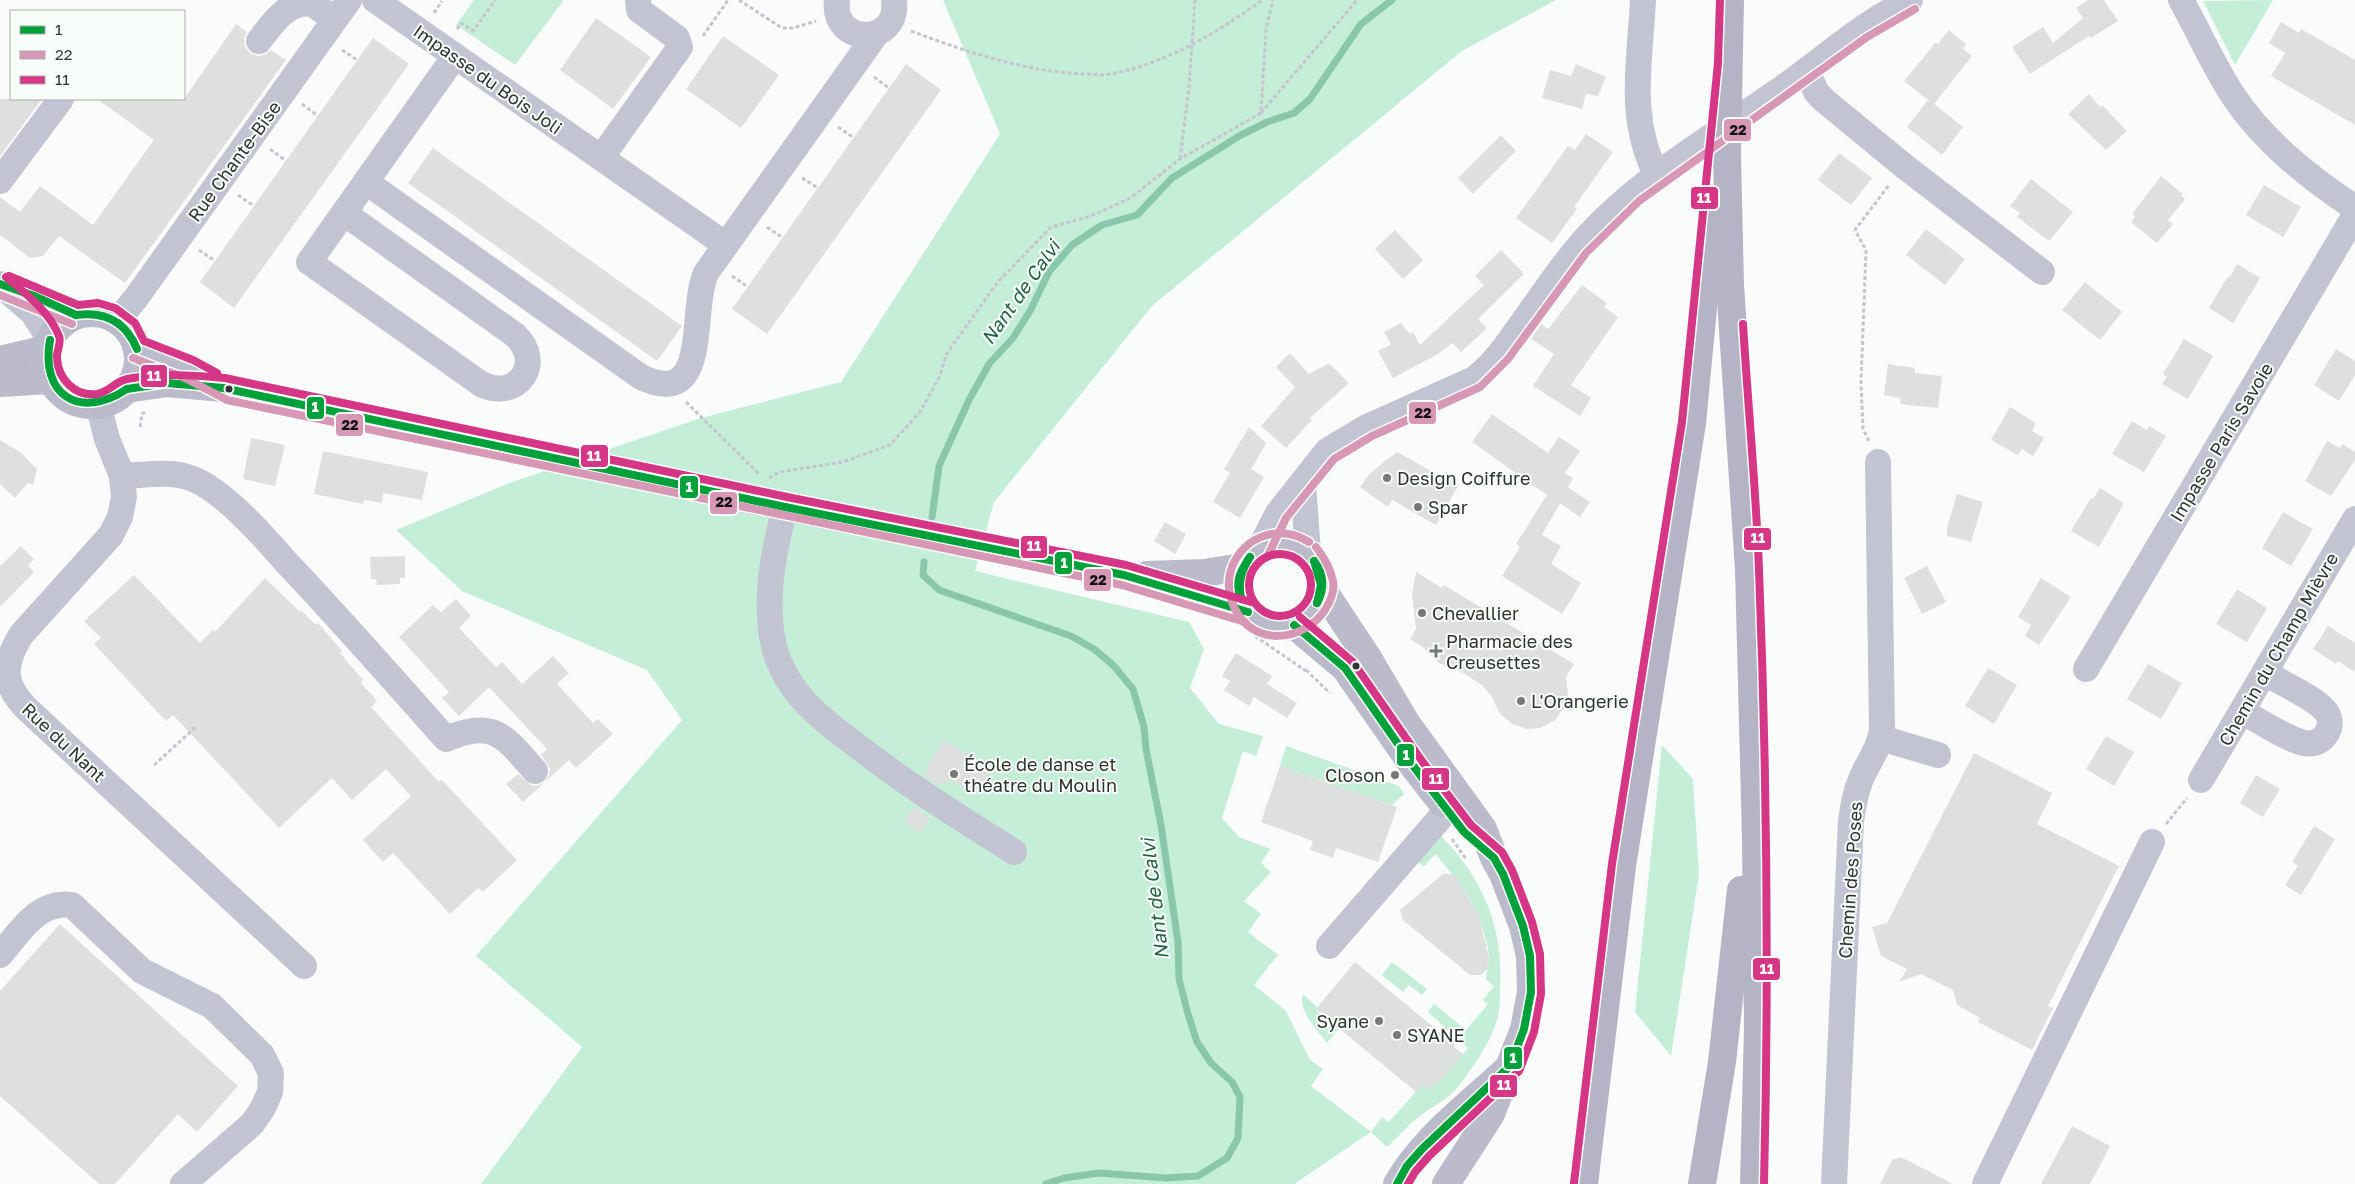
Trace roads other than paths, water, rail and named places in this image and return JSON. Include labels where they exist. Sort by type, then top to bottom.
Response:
[{"type":"highway","points":[[1730,0],[1726,154],[1730,285],[1749,569],[1755,784],[1758,1027],[1754,1184]]},
{"type":"highway","points":[[1584,1184],[1622,866],[1692,423],[1728,64]]},
{"type":"highway","points":[[1702,1184],[1722,1062],[1738,925],[1745,841],[1750,648]]},
{"type":"main road","points":[[97,313],[117,321],[132,336],[137,349],[136,370],[127,389],[114,399],[98,404],[88,405],[70,400],[51,380],[46,365],[48,345],[60,325],[76,315],[97,313]]},
{"type":"main road","points":[[0,360],[48,345]]},
{"type":"main road","points":[[137,349],[189,369],[223,388]]},
{"type":"main road","points":[[0,383],[51,380]]},
{"type":"main road","points":[[127,389],[167,384],[223,388],[785,507],[1124,575],[1248,612],[1261,622],[1278,627],[1294,625],[1314,611],[1322,590],[1320,569],[1308,552],[1293,544],[1276,543],[1251,558],[1195,574],[1124,575]]},
{"type":"main road","points":[[1248,612],[1240,598],[1238,582],[1251,558]]},
{"type":"main road","points":[[1322,590],[1368,658],[1407,724],[1483,829],[1482,862]]},
{"type":"main road","points":[[1294,625],[1345,668],[1414,767],[1442,815],[1464,832],[1482,862],[1506,881],[1522,926],[1530,956],[1531,992],[1524,1029],[1491,1114],[1446,1184]]},
{"type":"main road","points":[[1397,1184],[1408,1166],[1422,1149],[1510,1066]]},
{"type":"street","name":"Impasse du Bois Joli","points":[[374,0],[601,158],[719,254]]},
{"type":"street","points":[[601,158],[680,47],[677,38],[639,10],[638,0]]},
{"type":"street","points":[[1643,0],[1638,116],[1643,145],[1657,176]]},
{"type":"street","points":[[1251,558],[1278,513],[1303,484],[1319,460],[1343,441],[1367,427],[1474,379],[1484,372],[1504,349],[1578,247],[1623,202],[1798,76],[1859,29],[1910,0]]},
{"type":"street","points":[[2181,0],[2240,106],[2303,171],[2355,208]]},
{"type":"street","points":[[259,41],[283,8],[296,2],[311,3],[342,10]]},
{"type":"street","points":[[838,7],[842,24],[854,33],[862,35],[887,19]]},
{"type":"street","name":"Rue Chante-Bise","points":[[117,321],[153,275],[342,10]]},
{"type":"street","points":[[366,182],[641,378],[657,384],[668,384],[678,380],[689,368],[693,355],[701,286],[719,254],[887,19]]},
{"type":"street","points":[[344,213],[515,335],[527,350],[527,369],[523,377],[516,384],[498,390],[481,384],[309,262],[366,182],[449,52]]},
{"type":"street","points":[[1798,76],[1822,99],[1904,166],[2042,272]]},
{"type":"street","points":[[0,181],[60,100]]},
{"type":"street","name":"Impasse Paris Savoie","points":[[2086,669],[2355,215]]},
{"type":"street","points":[[0,285],[34,296],[76,315]]},
{"type":"street","points":[[0,285],[34,314],[48,345]]},
{"type":"street","name":"Rue du Nant","points":[[98,404],[107,439],[122,476],[124,497],[120,518],[111,536],[21,635],[12,650],[7,670],[9,682],[16,697],[26,708],[304,966]]},
{"type":"street","name":"Chemin des Poses","points":[[1834,1184],[1851,821],[1855,797],[1881,738],[1878,462]]},
{"type":"street","points":[[122,476],[175,474],[194,479],[210,489],[262,536],[335,613],[446,739],[478,730],[500,734],[535,771]]},
{"type":"street","points":[[1303,484],[1308,552]]},
{"type":"street","points":[[785,507],[771,575],[770,625],[774,647],[790,683],[818,715],[870,756],[908,784],[1014,852]]},
{"type":"street","name":"Chemin du Champ Mièvre","points":[[2202,780],[2355,519]]},
{"type":"street","points":[[2242,712],[2304,743],[2317,742],[2327,734],[2330,721],[2324,709],[2264,673]]},
{"type":"street","points":[[1881,738],[1938,755]]},
{"type":"street","points":[[1329,946],[1442,815]]},
{"type":"street","points":[[1985,1184],[2152,842]]},
{"type":"street","points":[[0,955],[35,914],[47,906],[58,903],[72,905],[142,971],[212,1006],[262,1055],[271,1073],[270,1092],[263,1108],[252,1124],[183,1184]]},
{"type":"waterway","name":"Nant de Calvi","points":[[932,517],[939,466],[969,400],[989,364],[1013,338],[1030,311],[1049,272],[1072,245],[1102,225],[1137,215],[1172,178],[1241,135],[1267,122],[1294,113],[1310,99],[1361,24],[1392,0]]},
{"type":"waterway","name":"Nant de Calvi","points":[[924,562],[923,575],[939,590],[1071,636],[1094,649],[1113,665],[1133,689],[1144,727],[1146,749],[1161,825],[1178,942],[1179,979],[1188,1014],[1197,1042],[1211,1063],[1232,1082],[1240,1097],[1238,1138],[1227,1158],[1198,1176],[1166,1178],[1099,1173],[1064,1178],[1046,1184]]},
{"type":"place","name":"Design Coiffure","points":[[1387,478]]},
{"type":"place","name":"Spar","points":[[1418,507]]},
{"type":"place","name":"Chevallier","points":[[1422,613]]},
{"type":"place","name":"Pharmacie des Creusettes","points":[[1436,651]]},
{"type":"place","name":"L'Orangerie","points":[[1521,701]]},
{"type":"place","name":"École de danse et théatre du Moulin","points":[[954,774]]},
{"type":"place","name":"Closon","points":[[1395,775]]},
{"type":"place","name":"Syane","points":[[1379,1021]]},
{"type":"place","name":"SYANE","points":[[1397,1035]]}]
